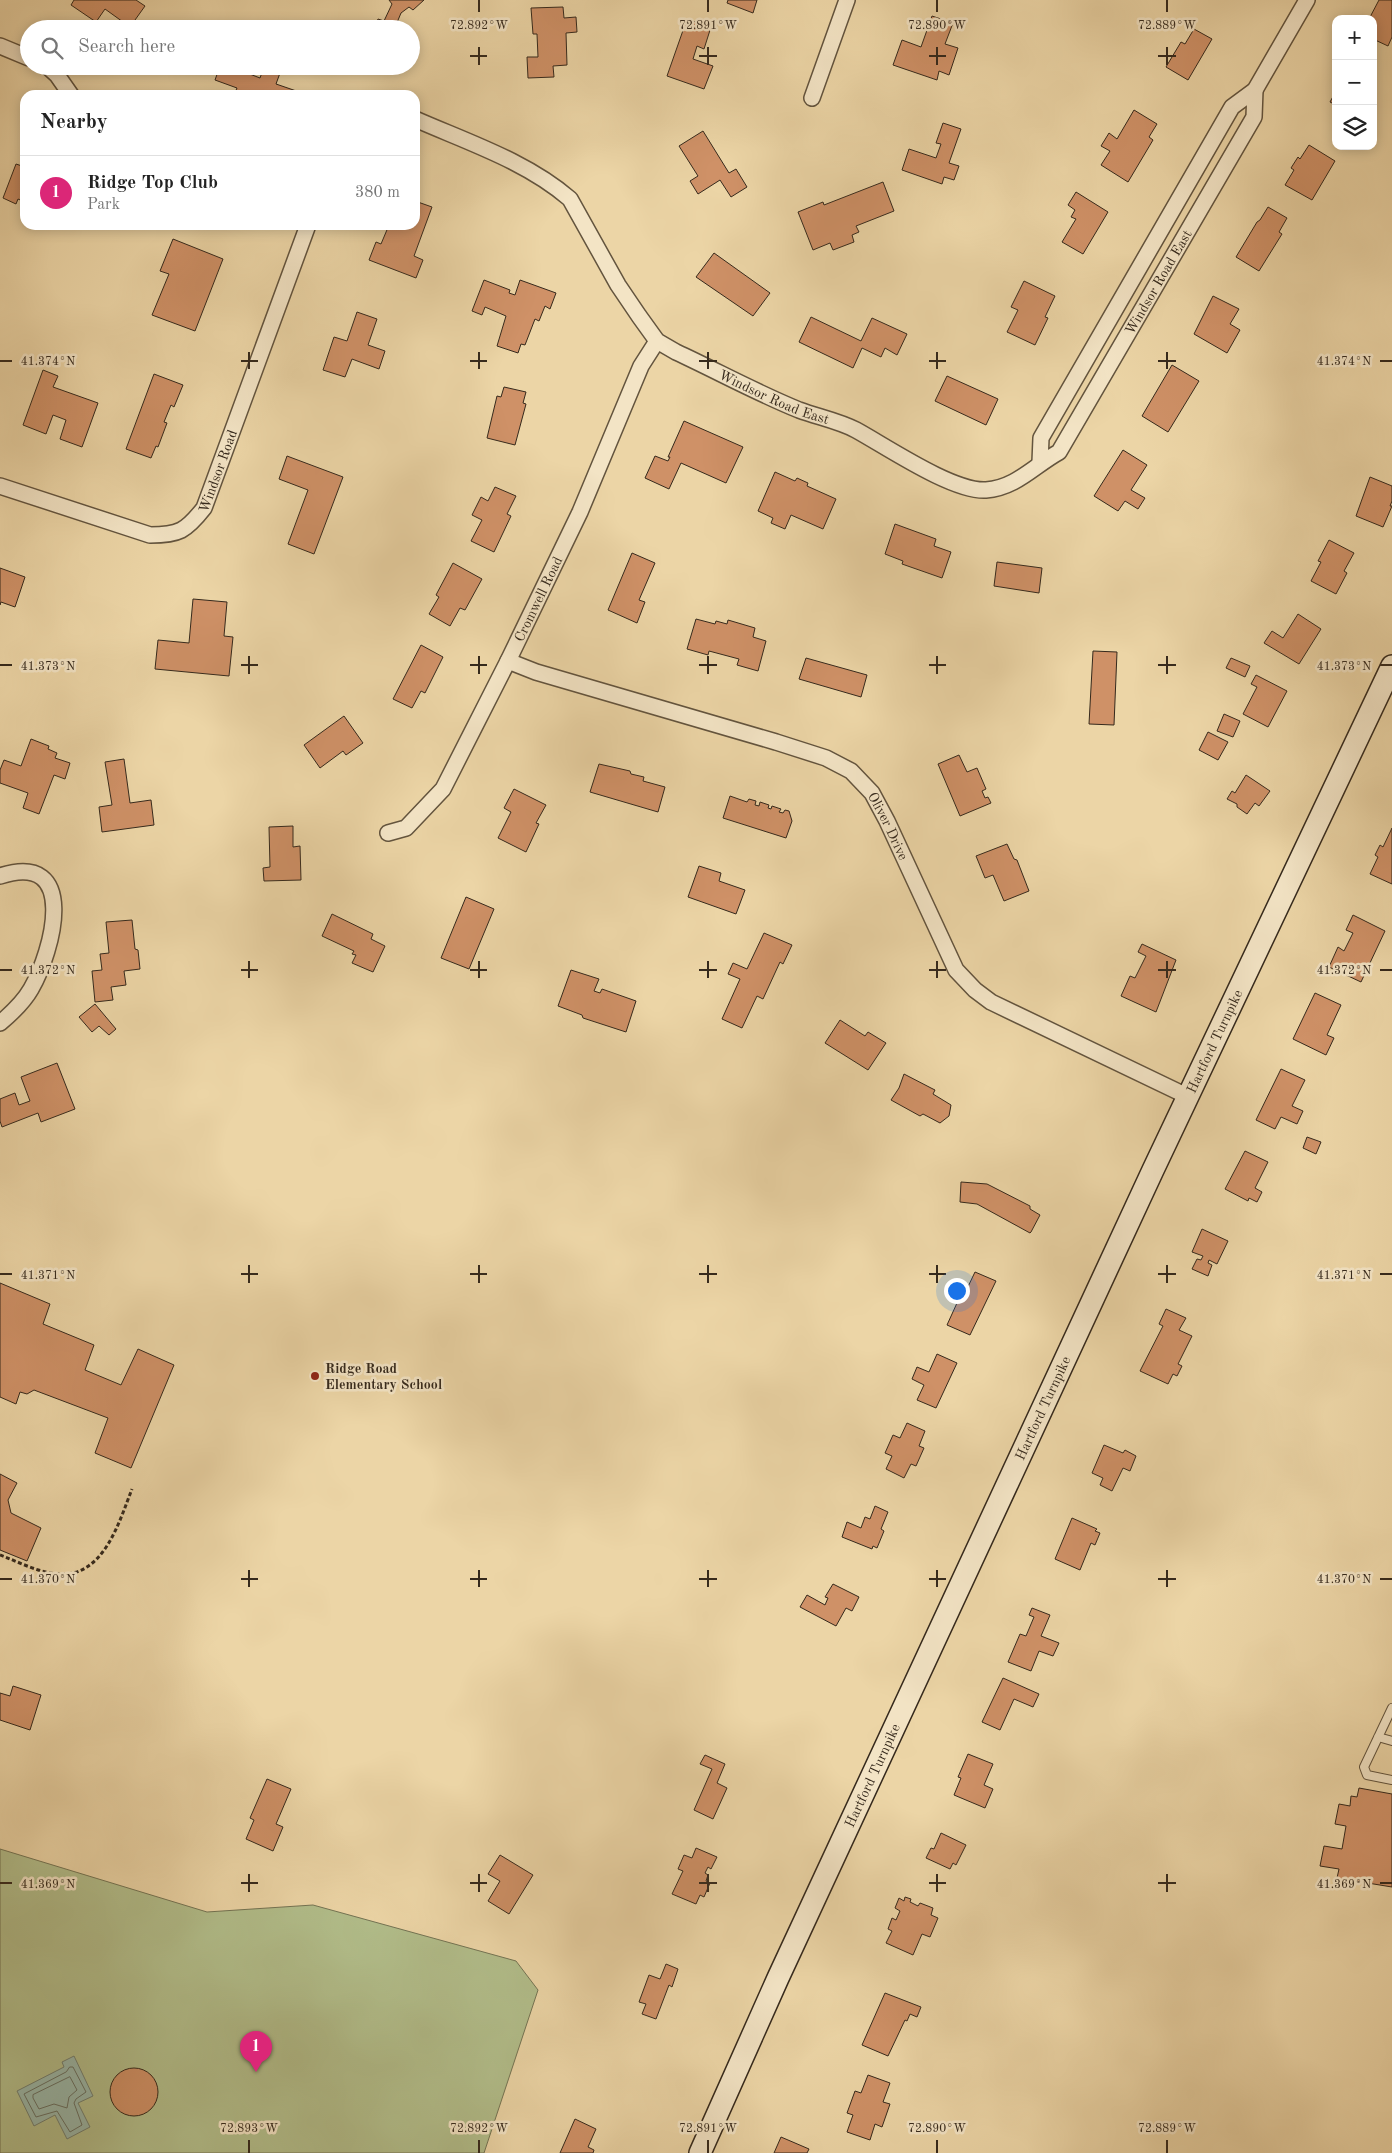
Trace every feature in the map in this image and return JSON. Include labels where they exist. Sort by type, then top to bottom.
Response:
[{"type":"main road","name":"Hartford Turnpike","points":[[700,2153],[830,1867],[1392,666]]},
{"type":"street","points":[[812,98],[848,0]]},
{"type":"street","name":"Windsor Road East","points":[[1040,462],[1041,438],[1112,312],[1232,107],[1255,90],[1307,0]]},
{"type":"street","points":[[0,46],[20,54]]},
{"type":"street","points":[[57,75],[68,90]]},
{"type":"street","name":"Windsor Road East","points":[[420,121],[516,163],[558,189],[570,199],[618,285],[657,341],[676,352],[799,409],[855,430],[893,454],[962,486],[986,490],[1006,485],[1025,476],[1040,462],[1059,452],[1254,117],[1255,90]]},
{"type":"street","name":"Windsor Road","points":[[0,486],[150,535],[170,535],[190,524],[204,508],[306,230]]},
{"type":"street","name":"Cromwell Road","points":[[388,833],[406,828],[443,789],[508,662],[580,512],[641,366],[657,341]]},
{"type":"street","name":"Oliver Drive","points":[[508,662],[536,672],[776,742],[826,758],[851,771],[872,793],[887,821],[956,970],[975,990],[999,1006],[1189,1097]]},
{"type":"street","points":[[0,876],[24,871],[38,875],[45,880],[51,891],[55,915],[53,931],[32,987],[24,1000],[0,1023]]},
{"type":"lane","points":[[1392,1708],[1364,1767],[1364,1772],[1367,1775],[1392,1780]]},
{"type":"lane","points":[[1378,1737],[1392,1740]]},
{"type":"path","points":[[0,1555],[32,1568],[60,1574],[81,1571],[95,1562],[105,1549],[132,1489]]},
{"type":"green space","points":[[0,1849],[207,1912],[313,1905],[516,1961],[538,1990],[484,2153],[0,2153]]},
{"type":"water","points":[[74,2056],[93,2096],[78,2103],[90,2127],[67,2139],[55,2115],[34,2126],[17,2091],[64,2067],[62,2062]]},
{"type":"building","points":[[74,0],[136,0],[145,6],[135,20],[120,20],[105,9],[97,20],[93,20],[71,5]]},
{"type":"building","points":[[389,0],[424,0],[413,10],[409,7],[401,13],[398,20],[384,20],[392,4]]},
{"type":"building","points":[[728,0],[757,0],[753,13],[727,3]]},
{"type":"building","points":[[1379,0],[1392,0],[1392,37],[1388,46],[1377,41],[1377,15],[1371,15]]},
{"type":"building","points":[[563,7],[564,18],[576,17],[577,32],[566,33],[567,65],[553,66],[554,77],[528,78],[527,57],[538,57],[537,34],[533,34],[531,8]]},
{"type":"building","points":[[932,16],[953,23],[945,44],[958,48],[949,75],[939,71],[937,80],[893,65],[902,40],[921,47]]},
{"type":"building","points":[[687,19],[711,27],[704,49],[697,46],[693,59],[713,66],[704,89],[667,76]]},
{"type":"building","points":[[1194,29],[1212,39],[1188,80],[1166,67],[1181,42],[1185,44]]},
{"type":"building","points":[[217,75],[252,75],[260,78],[261,75],[279,75],[276,84],[293,90],[236,90],[237,88],[215,80]]},
{"type":"building","points":[[1134,110],[1157,124],[1149,137],[1153,140],[1128,182],[1101,165],[1110,151],[1101,146],[1109,133],[1117,139]]},
{"type":"building","points":[[943,123],[961,129],[949,163],[959,166],[954,180],[944,177],[942,184],[902,170],[909,149],[936,158],[941,144],[936,143]]},
{"type":"building","points":[[703,131],[729,173],[736,169],[747,187],[731,197],[720,180],[698,194],[690,181],[698,176],[679,146]]},
{"type":"building","points":[[1309,145],[1335,161],[1312,200],[1285,185],[1294,170],[1291,168],[1298,157],[1300,159]]},
{"type":"building","points":[[16,164],[20,165],[20,200],[18,199],[16,204],[3,198]]},
{"type":"building","points":[[883,182],[894,211],[856,226],[859,232],[852,235],[854,242],[833,250],[830,243],[813,250],[798,212],[823,202],[824,205]]},
{"type":"building","points":[[1076,192],[1108,212],[1083,254],[1062,242],[1076,219],[1071,217],[1075,210],[1068,205]]},
{"type":"building","points":[[420,203],[432,207],[414,256],[423,260],[416,278],[369,260],[376,242],[381,244],[387,230],[420,230]]},
{"type":"building","points":[[1268,207],[1287,218],[1279,232],[1282,234],[1259,271],[1236,257]]},
{"type":"building","points":[[173,239],[223,259],[195,331],[152,315],[169,274],[160,271]]},
{"type":"building","points":[[714,253],[770,293],[753,316],[696,277]]},
{"type":"building","points":[[484,280],[510,290],[509,293],[515,295],[520,280],[556,293],[550,309],[545,306],[539,321],[535,319],[525,345],[521,344],[518,353],[497,346],[506,316],[485,307],[482,315],[472,311]]},
{"type":"building","points":[[1024,281],[1055,296],[1045,317],[1048,318],[1035,345],[1007,332],[1018,310],[1011,307]]},
{"type":"building","points":[[1213,296],[1239,309],[1230,324],[1240,330],[1227,353],[1194,334]]},
{"type":"building","points":[[357,312],[377,319],[368,345],[385,351],[379,369],[352,359],[345,377],[323,370],[334,337],[347,341]]},
{"type":"building","points":[[811,317],[861,341],[872,318],[907,334],[897,355],[885,348],[881,357],[862,348],[853,368],[799,342]]},
{"type":"building","points":[[1172,365],[1199,381],[1168,432],[1142,416]]},
{"type":"building","points":[[43,370],[58,376],[53,387],[98,403],[82,447],[60,439],[66,420],[53,415],[46,434],[23,425]]},
{"type":"building","points":[[154,374],[183,385],[174,407],[171,405],[164,422],[167,423],[158,447],[156,446],[151,458],[126,449]]},
{"type":"building","points":[[947,376],[998,399],[986,425],[935,401]]},
{"type":"building","points":[[504,387],[526,392],[523,403],[526,404],[515,445],[487,438],[497,396],[501,397]]},
{"type":"building","points":[[684,421],[743,447],[726,483],[681,463],[669,489],[645,478],[655,456],[668,461]]},
{"type":"building","points":[[1123,450],[1147,465],[1131,490],[1145,498],[1138,509],[1125,501],[1118,511],[1094,496]]},
{"type":"building","points":[[287,456],[343,477],[314,554],[288,544],[308,490],[279,479]]},
{"type":"building","points":[[775,472],[795,481],[797,478],[808,483],[807,486],[836,499],[823,529],[791,515],[785,529],[771,523],[773,518],[758,511]]},
{"type":"building","points":[[1370,477],[1392,486],[1390,506],[1392,506],[1383,527],[1356,516]]},
{"type":"building","points":[[495,487],[516,496],[507,514],[511,516],[494,552],[471,541],[482,520],[472,515],[481,497],[488,501]]},
{"type":"building","points":[[895,524],[936,539],[934,546],[951,552],[942,578],[902,564],[903,561],[885,554]]},
{"type":"building","points":[[1329,540],[1354,553],[1344,571],[1347,573],[1336,594],[1311,581],[1321,562],[1318,561]]},
{"type":"building","points":[[632,553],[655,563],[639,600],[645,602],[637,623],[608,610]]},
{"type":"building","points":[[997,562],[1042,568],[1039,593],[994,586]]},
{"type":"building","points":[[453,563],[482,579],[465,610],[460,608],[450,626],[429,614],[439,597],[436,595]]},
{"type":"building","points":[[0,568],[25,577],[15,607],[1,602],[0,605]]},
{"type":"building","points":[[193,599],[227,602],[224,636],[233,637],[229,676],[155,669],[158,640],[189,643]]},
{"type":"building","points":[[1298,614],[1321,629],[1299,664],[1264,643],[1272,631],[1283,638]]},
{"type":"building","points":[[696,619],[715,624],[716,621],[727,624],[728,620],[755,628],[753,637],[766,641],[758,671],[737,665],[739,659],[709,651],[708,655],[687,649]]},
{"type":"building","points":[[421,645],[443,657],[425,693],[421,691],[412,708],[393,699]]},
{"type":"building","points":[[1093,651],[1117,652],[1114,725],[1089,724]]},
{"type":"building","points":[[806,658],[867,675],[861,697],[799,679]]},
{"type":"building","points":[[1231,658],[1250,666],[1245,677],[1226,668]]},
{"type":"building","points":[[1256,675],[1287,691],[1268,727],[1243,714],[1257,687],[1251,684]]},
{"type":"building","points":[[1224,714],[1240,721],[1233,737],[1217,731]]},
{"type":"building","points":[[344,716],[363,743],[346,755],[343,751],[320,768],[304,745]]},
{"type":"building","points":[[1208,732],[1228,742],[1218,760],[1199,750]]},
{"type":"building","points":[[31,739],[49,746],[48,749],[57,753],[55,758],[70,763],[65,779],[54,775],[39,814],[23,808],[28,793],[0,783],[0,770],[4,760],[21,766]]},
{"type":"building","points":[[959,755],[967,772],[977,768],[986,789],[982,791],[985,798],[988,797],[991,803],[960,816],[938,764]]},
{"type":"building","points":[[124,759],[130,803],[151,800],[154,825],[102,832],[99,807],[112,805],[105,762]]},
{"type":"building","points":[[599,764],[630,771],[631,774],[644,777],[643,781],[665,787],[658,812],[590,792]]},
{"type":"building","points":[[1246,775],[1270,791],[1259,806],[1255,803],[1247,814],[1237,807],[1237,804],[1227,799],[1232,791],[1235,793]]},
{"type":"building","points":[[514,789],[546,805],[536,823],[539,824],[526,852],[498,838],[511,812],[504,808]]},
{"type":"building","points":[[730,796],[747,802],[749,799],[756,801],[755,805],[759,806],[760,802],[769,805],[768,808],[771,809],[772,806],[781,809],[779,812],[789,811],[792,821],[786,838],[723,818]]},
{"type":"building","points":[[293,826],[293,847],[300,846],[301,880],[264,881],[263,868],[270,867],[269,827]]},
{"type":"building","points":[[1392,828],[1392,884],[1370,874],[1378,857],[1375,855],[1380,845],[1383,847]]},
{"type":"building","points":[[1007,844],[1014,859],[1017,860],[1029,891],[1004,901],[993,875],[985,878],[976,856]]},
{"type":"building","points":[[699,866],[721,873],[719,881],[745,890],[736,914],[688,897]]},
{"type":"building","points":[[466,897],[494,909],[469,969],[441,958]]},
{"type":"building","points":[[332,914],[373,934],[371,939],[385,946],[373,972],[352,963],[356,955],[352,954],[354,951],[322,936]]},
{"type":"building","points":[[1353,915],[1385,931],[1361,982],[1329,967],[1338,947],[1344,951],[1353,933],[1346,930]]},
{"type":"building","points":[[132,920],[135,949],[138,950],[140,969],[124,971],[126,985],[111,987],[113,1000],[95,1002],[92,971],[102,970],[100,954],[109,953],[106,922]]},
{"type":"building","points":[[764,933],[792,945],[783,964],[780,962],[763,999],[757,996],[742,1028],[722,1019],[740,979],[728,974],[733,963],[747,969]]},
{"type":"building","points":[[1142,944],[1176,960],[1156,1012],[1121,996],[1130,976],[1135,978],[1146,956],[1138,952]]},
{"type":"building","points":[[571,970],[599,979],[594,991],[600,993],[602,989],[636,1001],[626,1032],[583,1018],[582,1015],[558,1006]]},
{"type":"building","points":[[1315,993],[1341,1005],[1327,1035],[1334,1038],[1326,1055],[1293,1039]]},
{"type":"building","points":[[95,1004],[116,1029],[109,1035],[99,1026],[92,1032],[79,1017]]},
{"type":"building","points":[[840,1020],[865,1036],[868,1032],[886,1043],[868,1070],[825,1043]]},
{"type":"building","points":[[57,1063],[75,1109],[41,1122],[38,1113],[2,1127],[0,1121],[0,1099],[15,1093],[19,1105],[30,1101],[21,1077]]},
{"type":"building","points":[[1281,1069],[1305,1080],[1292,1106],[1303,1111],[1297,1124],[1281,1117],[1275,1129],[1256,1120]]},
{"type":"building","points":[[904,1074],[935,1090],[933,1094],[951,1105],[949,1116],[940,1123],[923,1114],[920,1116],[891,1100],[899,1088]]},
{"type":"building","points":[[1307,1137],[1321,1142],[1316,1154],[1303,1148]]},
{"type":"building","points":[[1245,1151],[1268,1162],[1255,1188],[1262,1192],[1257,1202],[1249,1198],[1248,1201],[1225,1189]]},
{"type":"building","points":[[961,1182],[987,1184],[1030,1206],[1030,1209],[1040,1215],[1031,1232],[977,1204],[960,1202]]},
{"type":"building","points":[[1202,1229],[1228,1241],[1217,1264],[1209,1260],[1208,1263],[1212,1265],[1208,1276],[1192,1269],[1197,1259],[1201,1260],[1203,1256],[1192,1252]]},
{"type":"building","points":[[975,1272],[996,1281],[970,1335],[947,1325],[962,1292],[965,1293]]},
{"type":"building","points":[[0,1283],[50,1304],[43,1324],[94,1345],[85,1370],[121,1385],[138,1349],[174,1365],[131,1468],[95,1453],[108,1418],[34,1390],[27,1394],[20,1392],[16,1404],[0,1397]]},
{"type":"building","points":[[1166,1309],[1186,1318],[1179,1330],[1192,1336],[1178,1364],[1182,1366],[1177,1376],[1173,1374],[1168,1384],[1140,1371],[1163,1326],[1159,1324]]},
{"type":"building","points":[[937,1354],[957,1363],[936,1408],[917,1400],[924,1385],[912,1379],[917,1367],[929,1372]]},
{"type":"building","points":[[907,1423],[925,1431],[919,1446],[924,1448],[916,1466],[911,1464],[904,1478],[886,1469],[892,1456],[885,1453],[893,1435],[900,1438]]},
{"type":"building","points":[[1104,1445],[1123,1453],[1125,1450],[1136,1456],[1130,1471],[1123,1468],[1112,1491],[1100,1485],[1103,1478],[1092,1473]]},
{"type":"building","points":[[0,1474],[17,1483],[8,1500],[11,1513],[41,1528],[27,1561],[0,1550]]},
{"type":"building","points":[[875,1506],[888,1512],[881,1529],[884,1531],[877,1548],[873,1546],[872,1549],[842,1537],[847,1522],[861,1528],[865,1517],[870,1519]]},
{"type":"building","points":[[1072,1518],[1097,1529],[1095,1531],[1100,1533],[1095,1545],[1091,1543],[1080,1570],[1055,1559]]},
{"type":"building","points":[[833,1584],[859,1597],[852,1611],[846,1608],[836,1626],[800,1607],[807,1595],[825,1605],[828,1598],[825,1597]]},
{"type":"building","points":[[1032,1608],[1050,1615],[1041,1636],[1059,1643],[1053,1656],[1039,1651],[1031,1671],[1008,1662],[1020,1634],[1026,1636],[1034,1617],[1029,1615]]},
{"type":"building","points":[[1003,1678],[1039,1694],[1033,1707],[1014,1699],[1000,1730],[982,1722]]},
{"type":"building","points":[[13,1686],[41,1695],[30,1730],[0,1720],[0,1693],[10,1696]]},
{"type":"building","points":[[968,1754],[993,1764],[984,1785],[993,1789],[985,1808],[954,1795],[961,1778],[958,1777]]},
{"type":"building","points":[[705,1755],[725,1764],[717,1783],[727,1788],[713,1819],[694,1810],[712,1769],[700,1764]]},
{"type":"building","points":[[267,1779],[291,1789],[276,1824],[283,1827],[273,1851],[246,1839],[254,1820],[250,1818]]},
{"type":"building","points":[[1359,1788],[1392,1794],[1392,1887],[1337,1878],[1339,1869],[1320,1866],[1324,1846],[1342,1849],[1346,1826],[1335,1824],[1339,1804],[1350,1806],[1351,1796],[1357,1797]]},
{"type":"building","points":[[941,1833],[966,1845],[956,1865],[953,1863],[950,1869],[926,1858],[931,1848],[934,1849]]},
{"type":"building","points":[[696,1848],[717,1857],[711,1869],[708,1867],[705,1873],[708,1875],[706,1881],[710,1883],[704,1897],[700,1895],[696,1904],[672,1894],[683,1871],[678,1869],[684,1855],[692,1858]]},
{"type":"building","points":[[500,1855],[533,1875],[509,1914],[488,1901],[500,1881],[488,1874]]},
{"type":"building","points":[[905,1897],[911,1899],[910,1902],[918,1906],[920,1903],[933,1908],[931,1915],[938,1918],[930,1937],[922,1934],[913,1955],[886,1943],[892,1931],[888,1929],[892,1918],[896,1920],[900,1911],[895,1908],[899,1898],[904,1901]]},
{"type":"building","points":[[666,1964],[678,1969],[672,1987],[669,1985],[656,2019],[642,2014],[646,2004],[639,2002],[649,1975],[660,1979]]},
{"type":"building","points":[[885,1993],[921,2007],[917,2017],[910,2014],[907,2021],[905,2020],[888,2056],[862,2045]]},
{"type":"building","points":[[134,2068],[143,2070],[151,2075],[156,2083],[158,2092],[156,2101],[151,2109],[143,2114],[134,2116],[125,2114],[117,2109],[112,2101],[110,2092],[112,2083],[117,2075],[125,2070]]},
{"type":"building","points":[[868,2075],[890,2083],[883,2102],[890,2104],[882,2127],[875,2124],[870,2140],[847,2132],[853,2115],[847,2113],[855,2091],[861,2093]]},
{"type":"building","points":[[575,2119],[596,2129],[588,2147],[594,2150],[593,2153],[560,2153]]},
{"type":"building","points":[[781,2137],[809,2149],[807,2153],[774,2153]]},
{"type":"place","name":"Ridge Road Elementary School","points":[[315,1376]]},
{"type":"place","name":"Ridge Top Club","points":[[256,2072]]}]
